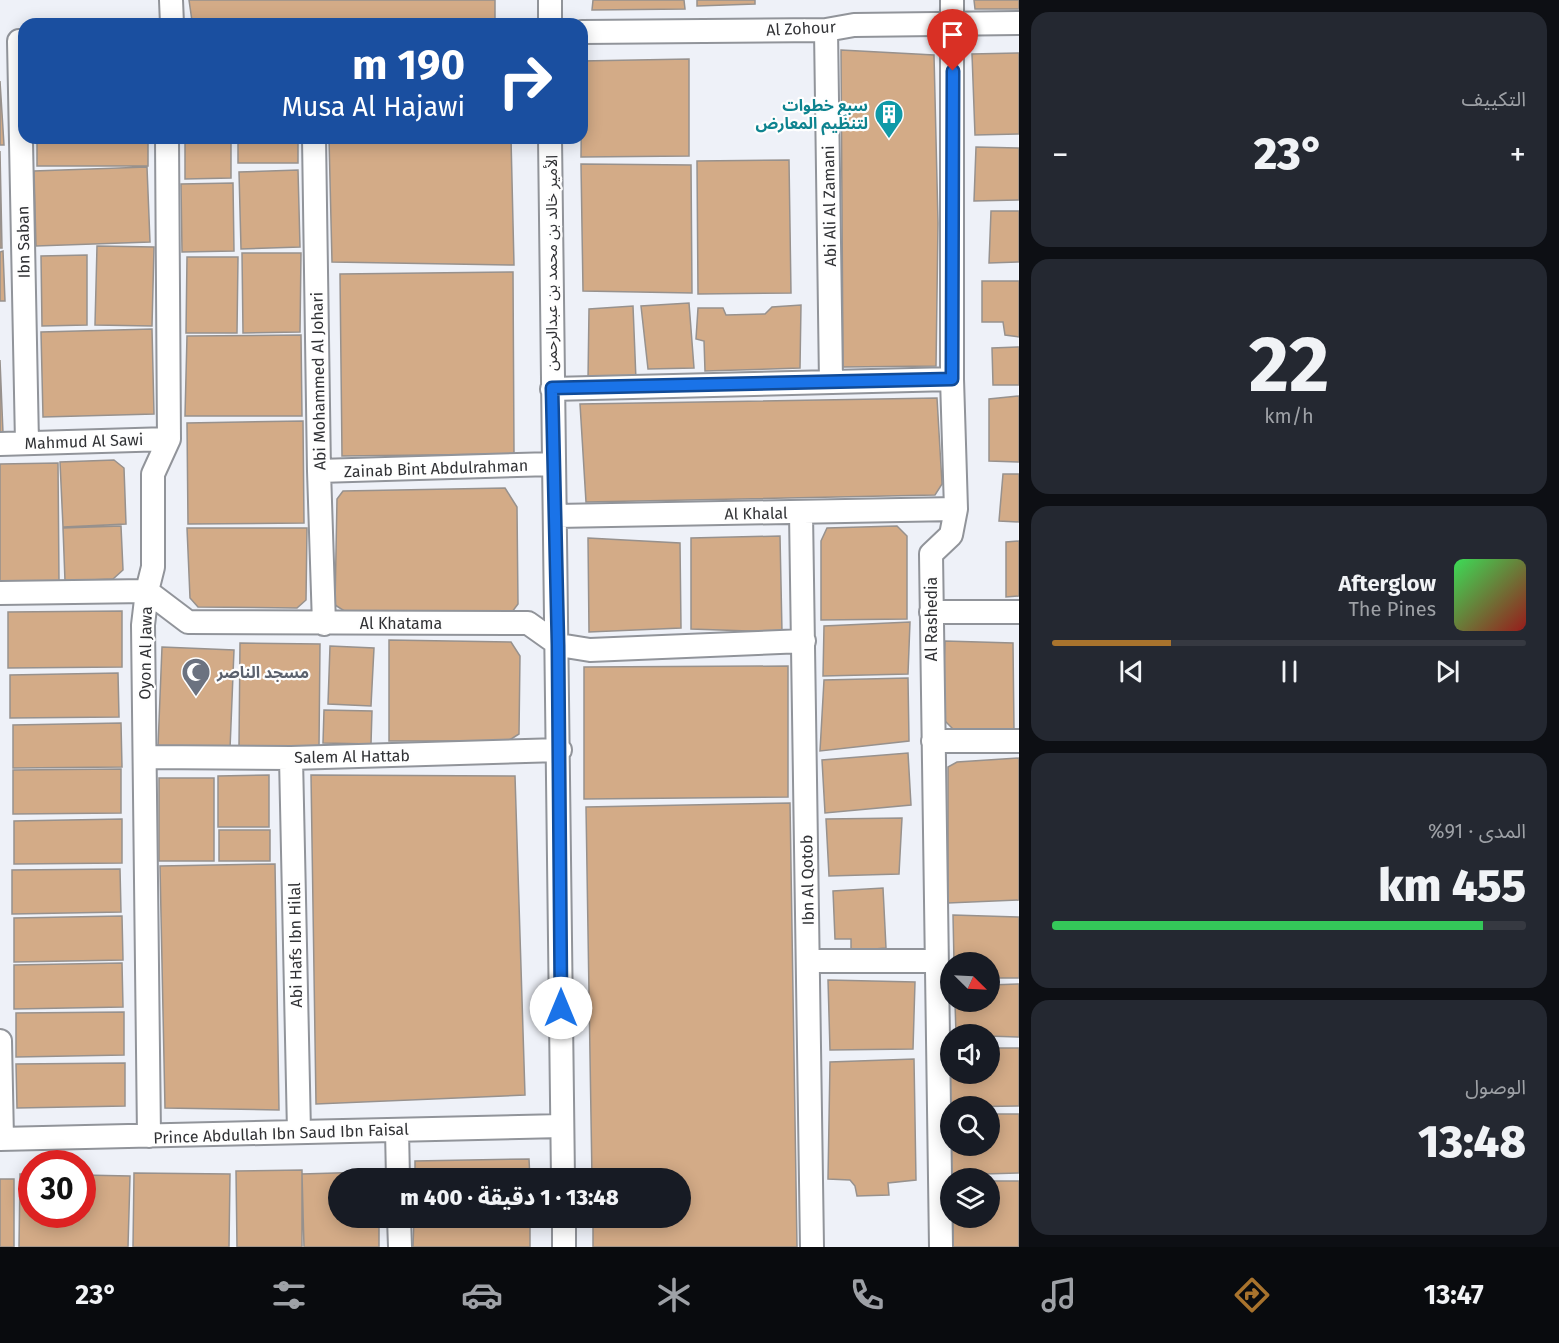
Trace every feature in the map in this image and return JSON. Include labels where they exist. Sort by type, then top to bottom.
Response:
[{"type":"street","points":[[171,0],[172,18]]},
{"type":"street","points":[[550,0],[550,18]]},
{"type":"street","name":"Al Rashedia","points":[[941,1247],[931,554],[951,535],[956,509],[952,379],[952,0]]},
{"type":"street","name":"Al Zohour","points":[[588,32],[826,30],[840,25],[1019,23]]},
{"type":"street","name":"Abi Ali Al Zamani","points":[[826,30],[831,382]]},
{"type":"street","name":"Ibn Saban","points":[[14,41],[27,443]]},
{"type":"street","name":"Oyon Al Jawa","points":[[149,1137],[143,625],[147,591],[153,567],[153,474],[169,439],[167,144]]},
{"type":"street","name":"Abi Mohammed Al Johari","points":[[314,144],[319,471],[324,624]]},
{"type":"street","name":"الأمير خالد بن محمد بن عبدالرحمن","points":[[550,144],[553,464],[560,750],[563,1168]]},
{"type":"street","points":[[552,388],[952,379]]},
{"type":"street","name":"Mahmud Al Sawi","points":[[0,444],[169,439]]},
{"type":"street","name":"Zainab Bint Abdulrahman","points":[[319,471],[553,464]]},
{"type":"street","name":"Al Khalal","points":[[556,516],[956,509]]},
{"type":"street","name":"Ibn Al Qotob","points":[[801,513],[812,1247]]},
{"type":"street","points":[[0,593],[147,591]]},
{"type":"street","name":"Al Khatama","points":[[147,591],[188,622],[528,623],[558,645],[590,650],[804,641]]},
{"type":"street","points":[[931,612],[1019,612]]},
{"type":"street","points":[[933,741],[1019,741]]},
{"type":"street","name":"Salem Al Hattab","points":[[145,757],[291,758],[560,750]]},
{"type":"street","name":"Abi Hafs Ibn Hilal","points":[[291,758],[299,1132]]},
{"type":"street","points":[[808,961],[936,961]]},
{"type":"street","points":[[0,1041],[1,1139]]},
{"type":"street","name":"Prince Abdullah Ibn Saud Ibn Faisal","points":[[1,1139],[562,1126]]},
{"type":"street","points":[[397,1130],[398,1168]]},
{"type":"street","points":[[399,1228],[400,1247]]},
{"type":"street","points":[[564,1228],[564,1247]]},
{"type":"building","points":[[189,0],[495,0],[495,18],[192,18]]},
{"type":"building","points":[[593,0],[684,0],[685,9],[592,10]]},
{"type":"building","points":[[697,0],[755,0],[755,4],[697,6]]},
{"type":"building","points":[[974,0],[1019,0],[1019,9],[975,9]]},
{"type":"building","name":"سبع خطوات لتنظيم المعارض","points":[[841,50],[934,55],[938,223],[936,366],[843,367]]},
{"type":"building","points":[[1019,53],[1019,134],[975,135],[972,54]]},
{"type":"building","points":[[689,59],[689,156],[581,157],[581,144],[588,144],[588,61]]},
{"type":"building","points":[[0,81],[4,145],[0,145]]},
{"type":"building","points":[[37,144],[148,144],[148,166],[37,166]]},
{"type":"building","points":[[185,144],[231,144],[231,178],[185,179]]},
{"type":"building","points":[[238,144],[298,144],[298,163],[238,163]]},
{"type":"building","points":[[329,144],[511,144],[514,265],[332,262]]},
{"type":"building","points":[[976,147],[1019,148],[1019,200],[974,201]]},
{"type":"building","points":[[0,151],[2,248],[0,248]]},
{"type":"building","points":[[789,160],[791,293],[698,294],[697,161]]},
{"type":"building","points":[[581,164],[691,165],[692,293],[583,291]]},
{"type":"building","points":[[147,167],[150,242],[36,246],[34,171]]},
{"type":"building","points":[[298,170],[300,247],[241,249],[239,172]]},
{"type":"building","points":[[233,183],[234,251],[182,252],[181,184]]},
{"type":"building","points":[[991,211],[1019,211],[1019,262],[989,263]]},
{"type":"building","points":[[97,246],[154,247],[152,326],[95,325]]},
{"type":"building","points":[[3,251],[5,301],[0,301],[0,252]]},
{"type":"building","points":[[242,253],[301,253],[300,332],[243,333]]},
{"type":"building","points":[[87,255],[87,325],[42,326],[41,256]]},
{"type":"building","points":[[187,257],[238,257],[237,333],[186,333]]},
{"type":"building","points":[[513,272],[514,454],[342,456],[340,274]]},
{"type":"building","points":[[982,281],[1019,281],[1019,337],[1005,335],[1003,322],[982,322]]},
{"type":"building","points":[[689,303],[694,368],[648,369],[641,306]]},
{"type":"building","points":[[801,305],[800,368],[705,371],[704,341],[696,339],[698,308],[723,308],[726,315],[765,314],[772,307]]},
{"type":"building","points":[[633,306],[636,380],[588,380],[589,309]]},
{"type":"building","points":[[152,329],[154,414],[43,417],[41,332]]},
{"type":"building","points":[[301,335],[302,416],[185,416],[187,336]]},
{"type":"building","points":[[1019,347],[1019,385],[993,385],[992,348]]},
{"type":"building","points":[[0,360],[3,433],[0,433]]},
{"type":"building","points":[[1019,396],[1019,462],[989,461],[989,399]]},
{"type":"building","points":[[937,398],[942,484],[935,495],[586,502],[580,404]]},
{"type":"building","points":[[303,421],[304,523],[188,524],[187,423]]},
{"type":"building","points":[[114,460],[124,468],[126,524],[63,527],[60,462]]},
{"type":"building","points":[[58,463],[59,582],[0,582],[0,464]]},
{"type":"building","points":[[1003,474],[1019,474],[1019,522],[999,521]]},
{"type":"building","points":[[505,488],[517,507],[518,604],[512,612],[346,612],[335,605],[337,499],[343,491]]},
{"type":"building","points":[[121,526],[123,570],[113,579],[65,581],[63,528]]},
{"type":"building","points":[[897,526],[907,536],[907,619],[821,620],[821,541],[827,528]]},
{"type":"building","points":[[187,528],[307,528],[306,600],[297,608],[198,607],[190,598]]},
{"type":"building","points":[[780,536],[782,632],[691,629],[691,538]]},
{"type":"building","points":[[588,538],[680,543],[681,628],[589,632]]},
{"type":"building","points":[[1019,541],[1019,596],[1006,597],[1006,542]]},
{"type":"building","points":[[122,611],[122,667],[8,668],[8,612]]},
{"type":"building","points":[[910,622],[908,674],[823,676],[824,626]]},
{"type":"building","points":[[389,640],[511,642],[520,656],[519,734],[508,741],[389,741]]},
{"type":"building","points":[[945,641],[1013,643],[1014,731],[953,729],[942,718]]},
{"type":"building","points":[[240,643],[320,644],[319,747],[239,746]]},
{"type":"building","points":[[330,646],[374,648],[371,706],[328,704]]},
{"type":"building","name":"مسجد الناصر","points":[[162,647],[234,650],[230,749],[158,747]]},
{"type":"building","points":[[788,666],[788,797],[584,799],[584,667]]},
{"type":"building","points":[[118,673],[119,717],[10,718],[10,675]]},
{"type":"building","points":[[908,678],[909,741],[820,751],[824,680]]},
{"type":"building","points":[[324,710],[372,711],[371,744],[323,743]]},
{"type":"building","points":[[121,723],[122,767],[13,768],[13,725]]},
{"type":"building","points":[[908,753],[911,805],[825,813],[822,760]]},
{"type":"building","points":[[1019,758],[1019,900],[948,903],[948,767],[957,762]]},
{"type":"building","points":[[121,769],[121,813],[13,814],[13,770]]},
{"type":"building","points":[[269,775],[269,827],[218,827],[218,776]]},
{"type":"building","points":[[311,775],[515,776],[525,1095],[316,1104]]},
{"type":"building","points":[[159,778],[214,778],[214,861],[159,861]]},
{"type":"building","points":[[790,803],[797,1247],[593,1247],[593,1228],[691,1228],[691,1168],[592,1168],[586,807]]},
{"type":"building","points":[[902,818],[899,874],[829,876],[826,819]]},
{"type":"building","points":[[122,819],[122,863],[14,864],[14,821]]},
{"type":"building","points":[[219,830],[270,830],[270,861],[219,861]]},
{"type":"building","points":[[275,864],[279,1110],[165,1108],[160,866]]},
{"type":"building","points":[[120,869],[121,912],[12,914],[12,870]]},
{"type":"building","points":[[883,888],[886,948],[851,951],[851,939],[835,939],[833,891]]},
{"type":"building","points":[[953,915],[1019,917],[1019,978],[1000,978],[1000,952],[954,952]]},
{"type":"building","points":[[122,916],[123,960],[14,962],[14,918]]},
{"type":"building","points":[[122,963],[123,1007],[14,1009],[14,965]]},
{"type":"building","points":[[828,980],[915,982],[913,1049],[830,1050]]},
{"type":"building","points":[[1019,984],[1019,1037],[1000,1036],[1000,1024],[956,1024],[955,1012],[1000,1012],[1000,985]]},
{"type":"building","points":[[124,1012],[124,1055],[16,1057],[16,1013]]},
{"type":"building","points":[[1000,1048],[1019,1048],[1019,1106],[1000,1106],[1000,1096],[950,1096],[950,1084],[1000,1084]]},
{"type":"building","points":[[914,1059],[916,1180],[888,1183],[889,1195],[857,1196],[855,1186],[850,1180],[828,1179],[830,1062]]},
{"type":"building","points":[[125,1063],[125,1106],[17,1108],[16,1064]]},
{"type":"building","points":[[1000,1114],[1019,1114],[1019,1173],[1000,1174],[1000,1168],[950,1168],[950,1156],[1000,1156]]},
{"type":"building","points":[[529,1159],[529,1168],[415,1168],[415,1161]]},
{"type":"building","points":[[302,1170],[302,1247],[237,1247],[236,1171]]},
{"type":"building","points":[[134,1173],[230,1174],[229,1247],[133,1247]]},
{"type":"building","points":[[328,1173],[328,1228],[379,1228],[379,1247],[304,1247],[302,1174]]},
{"type":"building","points":[[96,1175],[130,1176],[128,1247],[19,1247],[19,1228],[96,1228]]},
{"type":"building","points":[[0,1179],[14,1179],[14,1247],[0,1247]]},
{"type":"building","points":[[1000,1181],[1019,1181],[1019,1247],[953,1247],[953,1228],[1000,1228]]},
{"type":"building","points":[[414,1228],[530,1228],[530,1247],[413,1247]]},
{"type":"place","name":"سبع خطوات لتنظيم المعارض","points":[[889,140]]},
{"type":"place","name":"مسجد الناصر","points":[[196,698]]},
{"type":"route","points":[[561,1008],[560,750],[552,388],[952,379],[953,71]]}]
